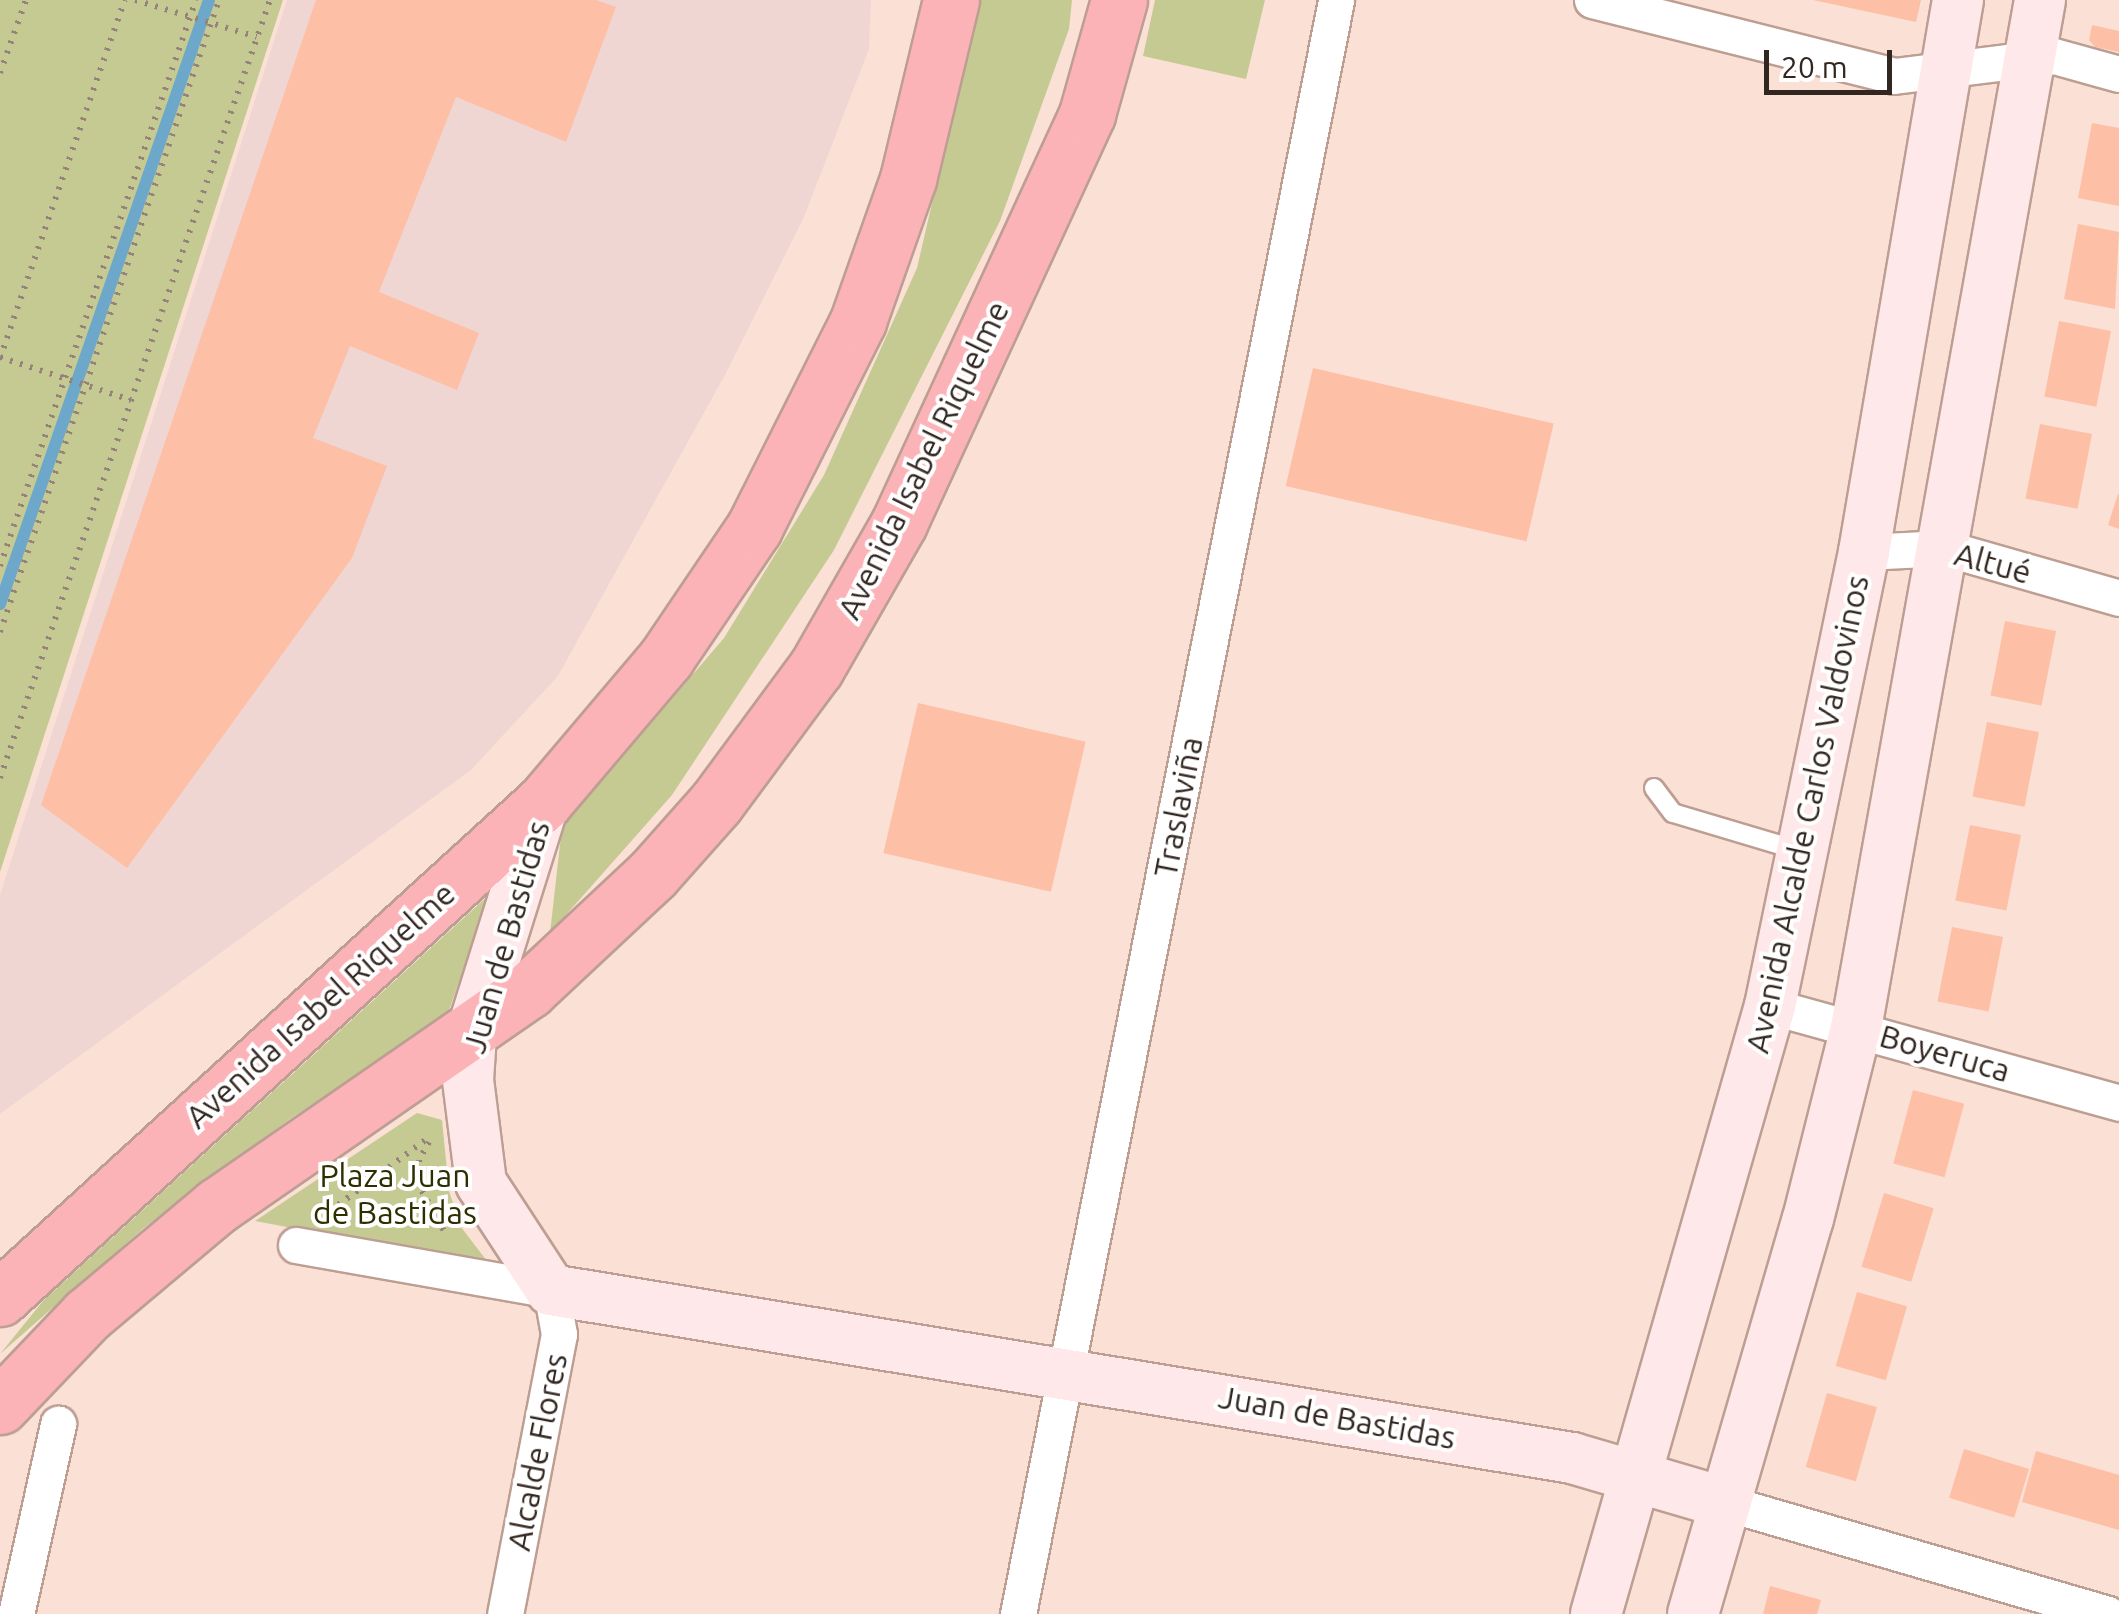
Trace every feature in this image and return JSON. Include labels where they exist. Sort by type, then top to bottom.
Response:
[{"type":"highway","name":"Avenida Isabel Riquelme","points":[[0,1298],[544,802],[678,642],[792,460],[885,251],[933,92],[951,0]]},
{"type":"highway","name":"Avenida Isabel Riquelme","points":[[0,1406],[88,1315],[217,1206],[472,1035],[652,875],[768,737],[834,640],[899,523],[1068,160],[1103,68],[1119,0]]},
{"type":"main road","name":"Avenida Alcalde Carlos Valdovinos","points":[[1596,1614],[1770,1006],[1864,552],[1958,0]]},
{"type":"main road","points":[[1693,1614],[1856,1028],[2040,0]]},
{"type":"main road","name":"Juan de Bastidas","points":[[544,802],[472,1035],[451,1126],[481,1183],[551,1290],[1068,1370],[1636,1473],[1726,1503]]},
{"type":"street","name":"Traslaviña","points":[[1018,1614],[1336,0]]},
{"type":"street","points":[[1592,0],[1894,76],[2054,56],[2119,74]]},
{"type":"street","name":"Altué","points":[[1864,552],[1944,548],[2119,598]]},
{"type":"street","name":"Boyeruca","points":[[1770,1006],[2119,1104]]},
{"type":"street","name":"Juan de Bastidas","points":[[296,1244],[551,1290]]},
{"type":"street","name":"Alcalde Flores","points":[[505,1614],[560,1334],[551,1290]]},
{"type":"street","points":[[16,1614],[58,1424]]},
{"type":"street","name":"Juan de Bastidas","points":[[1726,1503],[2107,1614]]},
{"type":"lane","points":[[1654,788],[1673,813],[1802,852]]},
{"type":"path","points":[[0,73],[26,0]]},
{"type":"path","points":[[125,0],[0,358],[132,400]]},
{"type":"path","points":[[135,0],[190,20],[257,37]]},
{"type":"path","points":[[0,566],[196,0]]},
{"type":"path","points":[[0,632],[220,0]]},
{"type":"path","points":[[0,778],[3,760],[270,0]]},
{"type":"path","points":[[336,1224],[317,1220],[451,1126]]},
{"type":"path","points":[[435,1241],[454,1244],[422,1191],[419,1160],[451,1126]]},
{"type":"shaded area","points":[[287,0],[871,0],[869,49],[804,217],[726,373],[558,676],[471,770],[0,1114],[0,895]]},
{"type":"green space","points":[[0,0],[283,0],[0,872]]},
{"type":"green space","points":[[972,0],[1072,0],[1069,29],[1000,221],[834,550],[672,795],[550,933],[562,827],[724,638],[824,475],[917,268],[966,57]]},
{"type":"green space","points":[[1155,0],[1265,0],[1246,79],[1143,56]]},
{"type":"green space","points":[[489,895],[447,1016],[290,1119],[145,1227],[0,1354],[43,1301]]},
{"type":"green space","name":"Plaza Juan de Bastidas","points":[[417,1113],[442,1120],[449,1191],[461,1227],[490,1265],[255,1221]]},
{"type":"building","points":[[316,0],[596,0],[616,7],[566,142],[456,97],[379,292],[479,333],[457,390],[350,346],[313,438],[387,466],[352,558],[127,868],[41,805]]},
{"type":"building","points":[[1813,0],[1921,0],[1916,22]]},
{"type":"building","points":[[2092,25],[2119,31],[2119,52],[2095,47],[2089,40]]},
{"type":"building","points":[[2092,123],[2119,128],[2119,206],[2078,198]]},
{"type":"building","points":[[2078,224],[2119,232],[2115,309],[2064,299]]},
{"type":"building","points":[[2059,321],[2111,331],[2096,407],[2044,397]]},
{"type":"building","points":[[1313,368],[1554,424],[1526,541],[1286,486]]},
{"type":"building","points":[[2040,424],[2092,434],[2078,509],[2025,499]]},
{"type":"building","points":[[2119,494],[2119,529],[2108,525]]},
{"type":"building","points":[[2005,621],[2056,631],[2042,706],[1990,696]]},
{"type":"building","points":[[918,703],[1086,742],[1051,892],[883,853]]},
{"type":"building","points":[[1987,722],[2039,732],[2025,807],[1972,797]]},
{"type":"building","points":[[1970,825],[2021,835],[2006,911],[1955,901]]},
{"type":"building","points":[[1952,927],[2003,937],[1989,1012],[1937,1002]]},
{"type":"building","points":[[1913,1090],[1964,1104],[1945,1177],[1893,1163]]},
{"type":"building","points":[[1884,1193],[1934,1208],[1911,1282],[1861,1267]]},
{"type":"building","points":[[1857,1292],[1907,1306],[1886,1380],[1836,1366]]},
{"type":"building","points":[[1827,1393],[1877,1407],[1856,1481],[1806,1467]]},
{"type":"building","points":[[1964,1449],[2029,1469],[2014,1518],[1949,1498]]},
{"type":"building","points":[[2036,1451],[2119,1475],[2119,1530],[2022,1502]]},
{"type":"building","points":[[1770,1586],[1821,1600],[1817,1614],[1763,1614]]},
{"type":"waterway","points":[[0,604],[209,0]]}]
